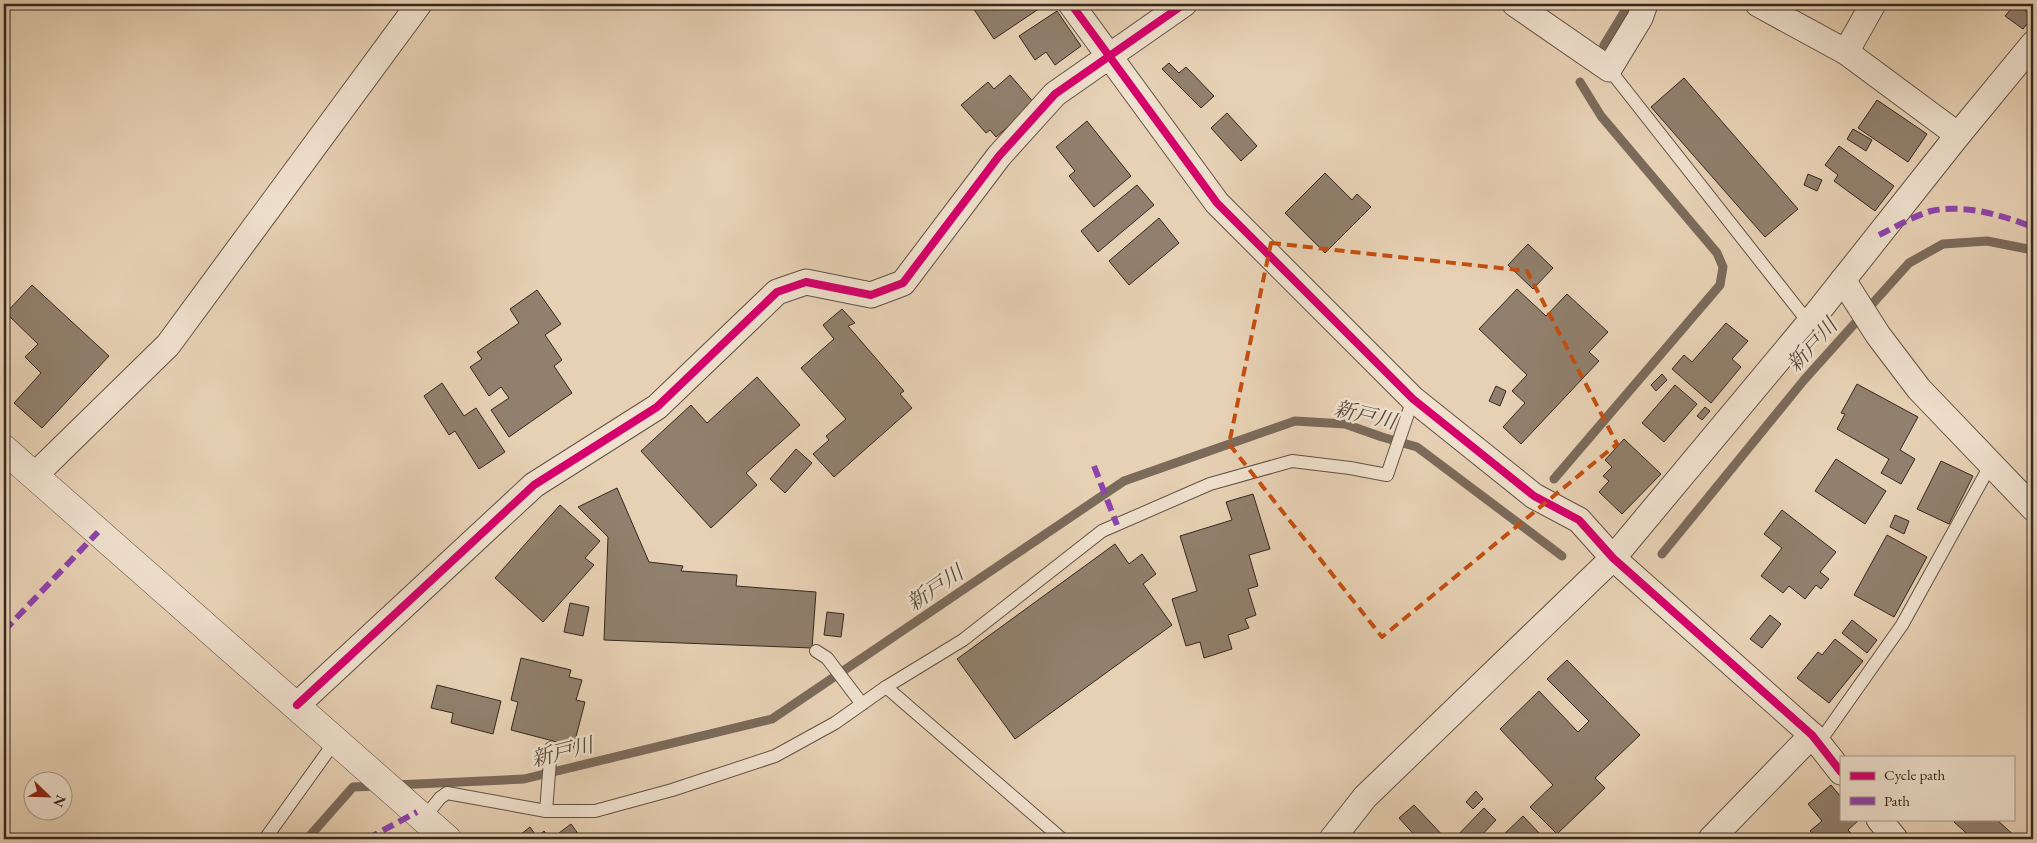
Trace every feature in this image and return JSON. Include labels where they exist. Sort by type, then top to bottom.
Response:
[{"type":"street","points":[[34,476],[168,345],[419,4]]},
{"type":"street","points":[[1071,4],[1107,56],[1217,203],[1410,408],[1534,496],[1579,520],[1613,558],[1815,740],[1840,771]]},
{"type":"street","points":[[297,705],[534,485],[657,407],[777,292],[806,282],[871,295],[903,283],[1005,149],[1055,94],[1184,4]]},
{"type":"street","points":[[1515,4],[1609,69],[1640,18],[1645,4]]},
{"type":"street","points":[[1758,4],[1846,52],[1958,135]]},
{"type":"street","points":[[1846,52],[1873,4]]},
{"type":"street","points":[[1332,839],[1364,797],[1613,558],[1809,323],[1849,289],[1958,135],[2033,44]]},
{"type":"street","points":[[1849,289],[1878,335],[1919,389],[2033,508]]},
{"type":"street","points":[[4,449],[448,839]]},
{"type":"street","points":[[1711,839],[1815,740]]},
{"type":"street","points":[[1880,820],[1895,839]]},
{"type":"lane","points":[[1609,69],[1809,323]]},
{"type":"lane","points":[[417,811],[447,793],[546,810],[596,811],[672,790],[775,756],[835,723],[886,687],[963,640],[1102,531],[1210,484],[1292,461],[1350,468],[1386,476],[1410,408]]},
{"type":"lane","points":[[1815,740],[1902,625],[1991,464]]},
{"type":"lane","points":[[816,651],[827,658],[862,704]]},
{"type":"lane","points":[[886,687],[1062,839]]},
{"type":"lane","points":[[265,839],[336,740]]},
{"type":"lane","points":[[546,810],[551,750]]},
{"type":"highlighted area","points":[[1271,243],[1527,271],[1617,444],[1382,637],[1229,444]]},
{"type":"building","points":[[978,4],[1046,4],[994,39],[973,8]]},
{"type":"building","points":[[2015,4],[2033,16],[2023,29],[2005,16]]},
{"type":"building","points":[[1057,11],[1081,46],[1055,65],[1046,52],[1035,60],[1019,36]]},
{"type":"building","points":[[1169,63],[1179,73],[1186,67],[1214,96],[1201,108],[1162,69]]},
{"type":"building","points":[[1010,75],[1035,104],[996,137],[990,130],[986,133],[961,105],[988,82],[994,89]]},
{"type":"building","points":[[1684,78],[1798,209],[1765,237],[1651,107]]},
{"type":"building","points":[[1877,100],[1927,134],[1908,162],[1858,128]]},
{"type":"building","points":[[1227,113],[1257,146],[1241,161],[1211,128]]},
{"type":"building","points":[[1087,121],[1131,176],[1094,207],[1069,176],[1075,171],[1056,147]]},
{"type":"building","points":[[1853,129],[1872,140],[1866,151],[1847,139]]},
{"type":"building","points":[[1839,146],[1894,186],[1875,211],[1834,181],[1838,175],[1825,165]]},
{"type":"building","points":[[1325,173],[1352,200],[1357,194],[1371,207],[1325,253],[1285,213]]},
{"type":"building","points":[[1808,174],[1822,180],[1817,191],[1804,185]]},
{"type":"building","points":[[1137,185],[1154,205],[1098,252],[1081,231]]},
{"type":"building","points":[[1159,218],[1179,243],[1129,285],[1109,261]]},
{"type":"building","points":[[1528,244],[1553,268],[1533,289],[1508,265]]},
{"type":"building","points":[[32,285],[109,356],[42,428],[14,403],[41,373],[25,357],[38,344],[6,313]]},
{"type":"building","points":[[1517,289],[1546,316],[1567,294],[1608,332],[1589,352],[1599,361],[1521,444],[1503,427],[1525,403],[1512,391],[1527,375],[1479,329]]},
{"type":"building","points":[[537,290],[561,324],[545,335],[562,360],[554,366],[572,393],[509,437],[491,410],[509,398],[501,387],[489,396],[470,367],[482,359],[477,352],[519,323],[510,309]]},
{"type":"building","points":[[842,309],[855,323],[848,326],[904,391],[900,394],[912,408],[834,477],[813,454],[829,440],[826,436],[846,419],[801,368],[834,339],[823,325]]},
{"type":"building","points":[[1726,323],[1748,341],[1732,359],[1741,367],[1711,403],[1672,369],[1684,355],[1692,362]]},
{"type":"building","points":[[1662,374],[1667,380],[1656,391],[1651,385]]},
{"type":"building","points":[[757,377],[800,425],[746,473],[757,485],[711,528],[641,451],[691,405],[707,423]]},
{"type":"building","points":[[442,383],[464,416],[476,408],[505,452],[479,469],[455,431],[449,435],[424,396]]},
{"type":"building","points":[[1857,384],[1918,417],[1900,450],[1915,459],[1901,484],[1881,473],[1889,459],[1837,429],[1845,414],[1841,413]]},
{"type":"building","points":[[1675,385],[1697,404],[1664,442],[1642,423]]},
{"type":"building","points":[[1496,386],[1506,391],[1500,406],[1489,401]]},
{"type":"building","points":[[1705,407],[1710,411],[1702,420],[1697,416]]},
{"type":"building","points":[[1624,439],[1661,474],[1622,514],[1599,492],[1609,481],[1603,476],[1612,467],[1605,460]]},
{"type":"building","points":[[796,449],[812,463],[785,493],[770,479]]},
{"type":"building","points":[[1836,459],[1886,491],[1865,524],[1815,491]]},
{"type":"building","points":[[1941,461],[1973,476],[1949,524],[1917,509]]},
{"type":"building","points":[[617,488],[649,562],[683,566],[681,571],[737,575],[736,586],[816,592],[812,648],[604,640],[608,537],[578,507]]},
{"type":"building","points":[[1253,494],[1270,549],[1249,555],[1258,586],[1248,589],[1256,615],[1245,619],[1249,628],[1228,635],[1232,649],[1204,658],[1200,642],[1186,646],[1172,599],[1197,591],[1180,536],[1232,520],[1226,502]]},
{"type":"building","points":[[560,505],[600,541],[585,558],[594,565],[543,622],[495,578]]},
{"type":"building","points":[[1782,510],[1836,552],[1820,572],[1829,579],[1821,589],[1816,585],[1805,599],[1789,586],[1783,593],[1761,576],[1782,548],[1764,534]]},
{"type":"building","points":[[1895,515],[1909,521],[1904,534],[1890,527]]},
{"type":"building","points":[[1887,535],[1927,557],[1894,617],[1854,595]]},
{"type":"building","points":[[1115,544],[1129,564],[1142,554],[1156,574],[1143,584],[1172,625],[1015,739],[957,659]]},
{"type":"building","points":[[570,603],[589,607],[583,636],[564,632]]},
{"type":"building","points":[[827,612],[844,614],[841,637],[824,635]]},
{"type":"building","points":[[1770,615],[1781,624],[1762,648],[1750,639]]},
{"type":"building","points":[[1852,620],[1877,640],[1867,653],[1842,633]]},
{"type":"building","points":[[1835,639],[1863,661],[1829,703],[1797,678],[1818,652],[1822,655]]},
{"type":"building","points":[[521,658],[571,670],[569,677],[582,680],[576,700],[585,702],[572,752],[557,748],[557,742],[511,730],[518,702],[511,700]]},
{"type":"building","points":[[1567,660],[1640,735],[1595,778],[1605,788],[1557,834],[1530,807],[1553,785],[1500,729],[1539,691],[1578,732],[1589,721],[1547,679]]},
{"type":"building","points":[[437,685],[501,701],[493,734],[451,723],[453,713],[431,708]]},
{"type":"building","points":[[1831,785],[1840,796],[1840,820],[1859,820],[1848,830],[1856,839],[1817,839],[1810,831],[1822,821],[1808,804]]},
{"type":"building","points":[[1476,791],[1483,799],[1473,809],[1466,802]]},
{"type":"building","points":[[1414,805],[1446,839],[1418,839],[1399,818]]},
{"type":"building","points":[[1484,808],[1496,820],[1478,839],[1455,838]]},
{"type":"building","points":[[1523,816],[1540,834],[1534,839],[1499,839]]},
{"type":"building","points":[[1955,820],[1997,820],[2018,839],[1973,839],[1954,822]]},
{"type":"building","points":[[571,824],[582,839],[551,839]]},
{"type":"building","points":[[530,827],[537,837],[544,831],[551,839],[515,839]]},
{"type":"building","points":[[1868,833],[1874,839],[1861,839]]},
{"type":"waterway","points":[[1604,45],[1629,4]]},
{"type":"waterway","points":[[1554,479],[1720,285],[1723,267],[1717,253],[1601,116],[1580,82]]},
{"type":"waterway","name":"新戸川","points":[[1662,554],[1804,380],[1909,263],[1943,244],[1987,241],[2033,250]]},
{"type":"waterway","name":"新戸川","points":[[395,785],[524,779],[772,719],[1124,481],[1295,421],[1345,424],[1417,447],[1562,556]]},
{"type":"waterway","name":"新戸川","points":[[307,839],[353,787],[377,786]]},
{"type":"marked path","points":[[1879,235],[1919,215],[1944,209],[1983,212],[2033,227]]},
{"type":"marked path","points":[[1094,466],[1117,525]]},
{"type":"marked path","points":[[4,631],[98,532]]},
{"type":"marked path","points":[[367,839],[417,812]]},
{"type":"cycle path","points":[[1071,4],[1217,203],[1413,399],[1534,496],[1579,520],[1613,558],[1812,735],[1840,771]]},
{"type":"cycle path","points":[[297,705],[534,485],[657,407],[777,292],[806,282],[871,295],[903,283],[999,156],[1055,94],[1184,4]]}]
